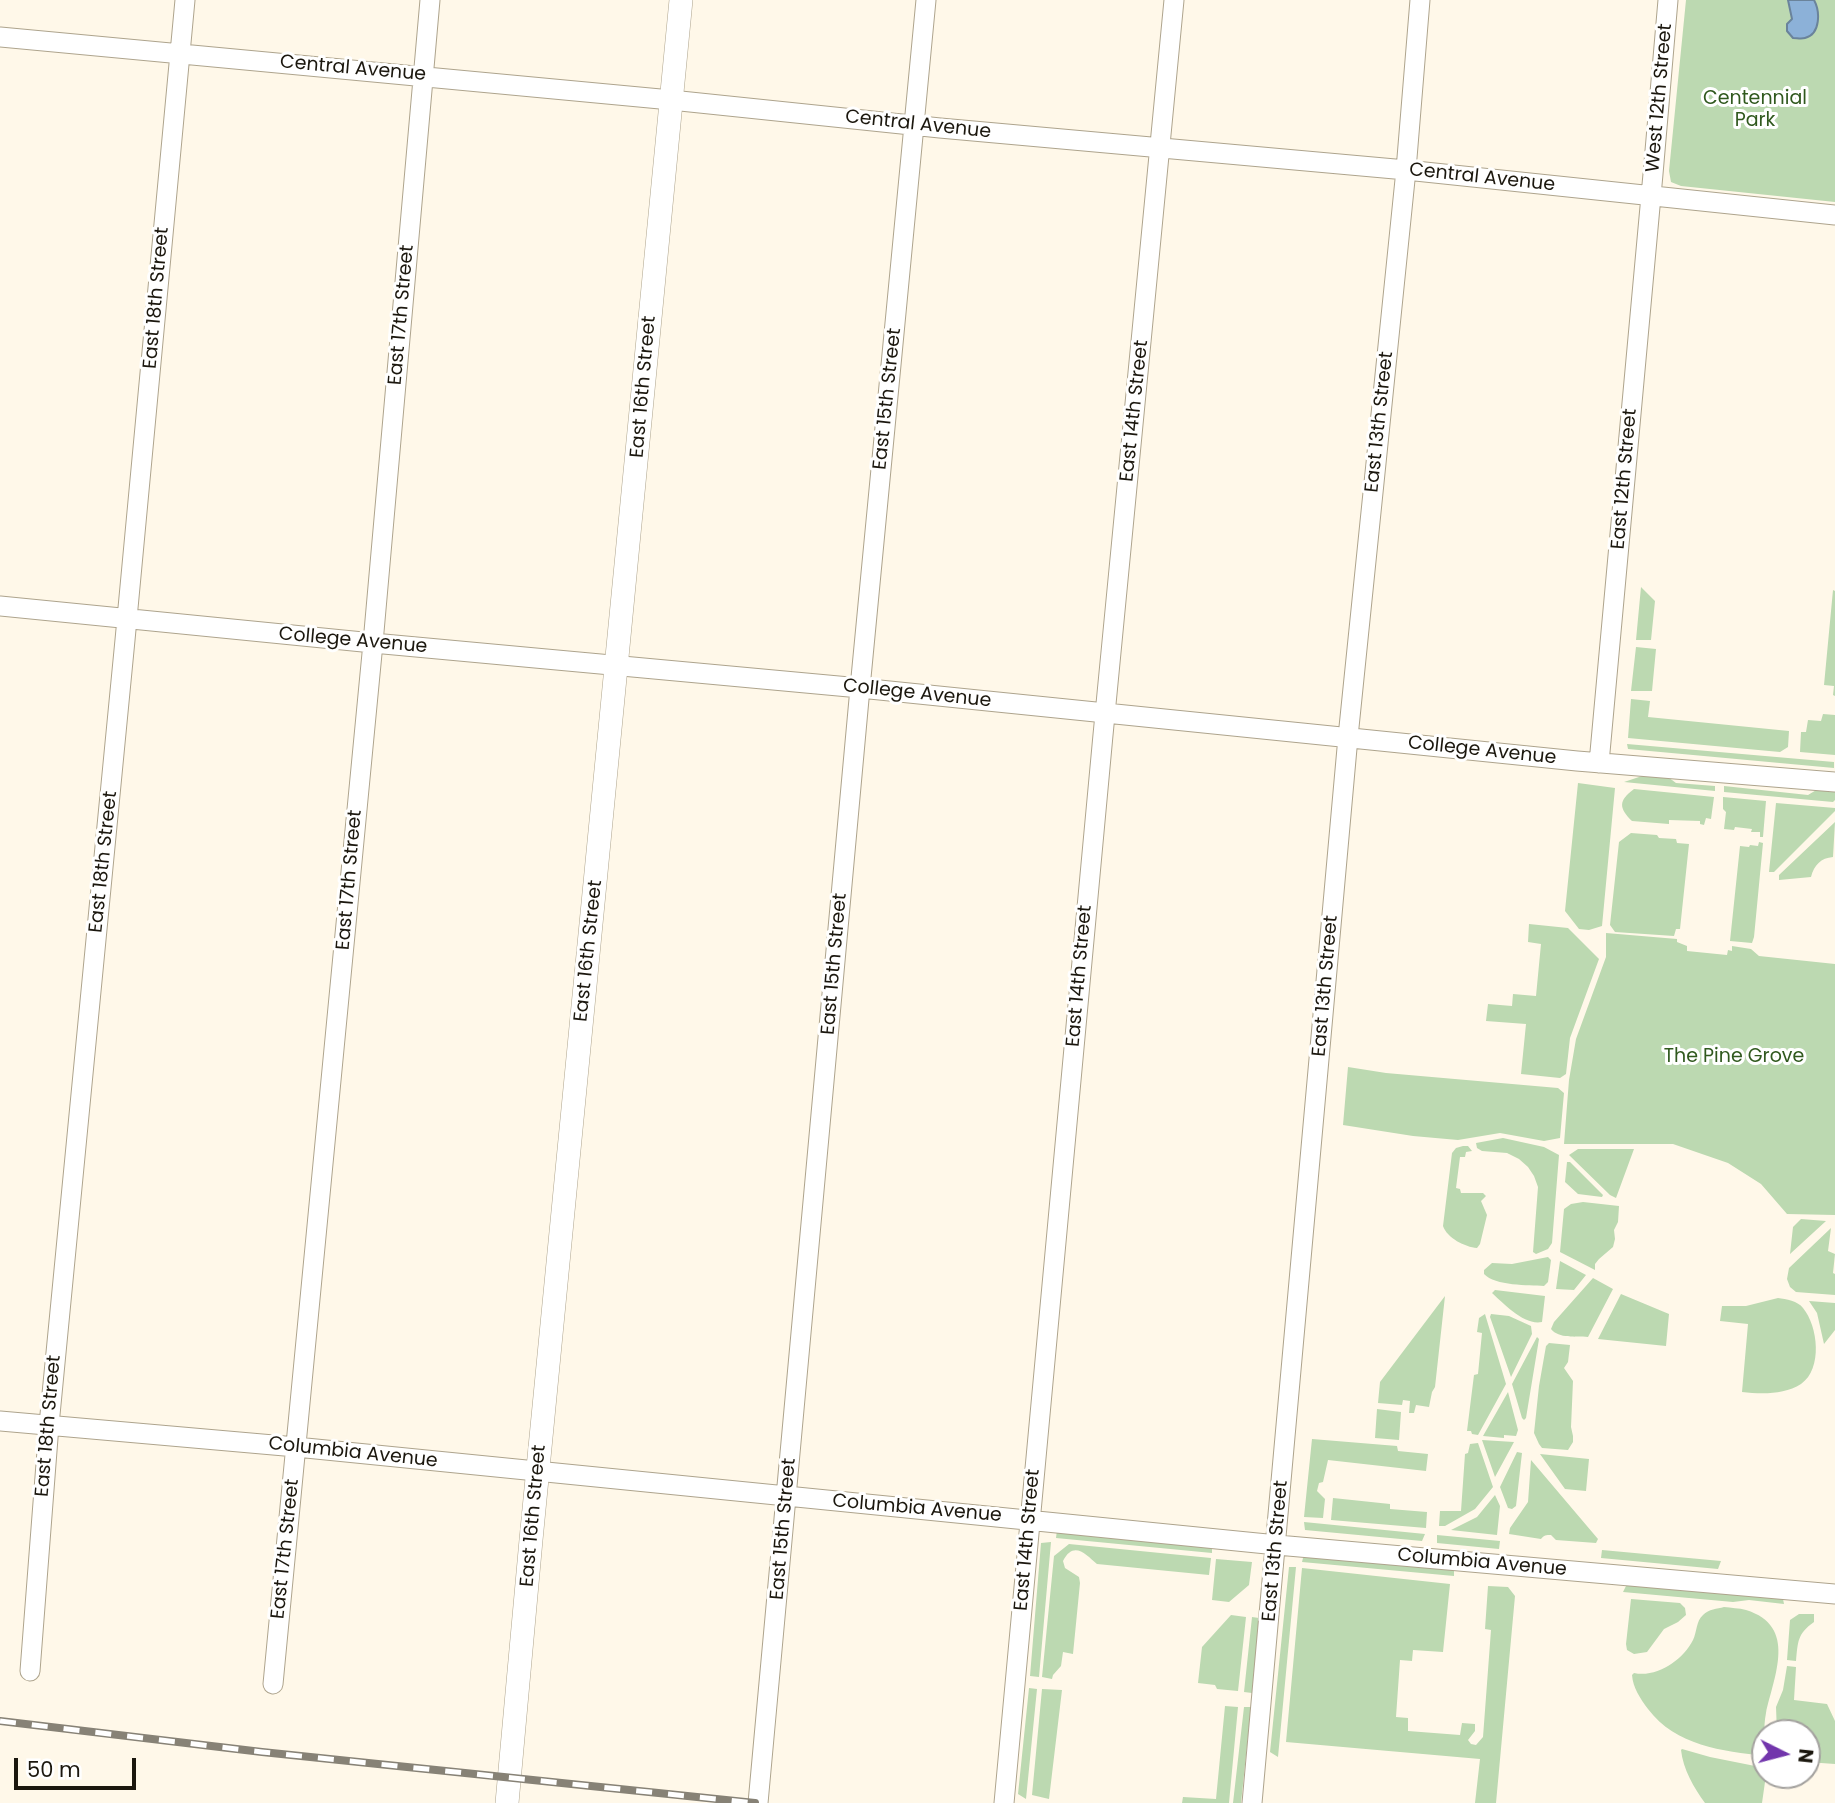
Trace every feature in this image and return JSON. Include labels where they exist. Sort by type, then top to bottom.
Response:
[{"type":"main road","name":"East 16th Street","points":[[507,1803],[681,0]]},
{"type":"street","name":"East 18th Street","points":[[30,1671],[49,1425],[185,0]]},
{"type":"street","name":"East 17th Street","points":[[273,1684],[373,643],[430,0]]},
{"type":"street","name":"East 15th Street","points":[[758,1803],[926,0]]},
{"type":"street","name":"East 14th Street","points":[[1004,1803],[1174,0]]},
{"type":"street","name":"East 13th Street","points":[[1252,1803],[1348,737],[1406,170],[1420,0]]},
{"type":"street","name":"West 12th Street","points":[[1651,196],[1668,0]]},
{"type":"street","name":"Central Avenue","points":[[0,37],[1406,170],[1835,215]]},
{"type":"street","name":"East 12th Street","points":[[1599,762],[1651,196]]},
{"type":"street","name":"College Avenue","points":[[0,606],[1599,762],[1835,782]]},
{"type":"street","name":"Columbia Avenue","points":[[0,1421],[296,1447],[1277,1545],[1835,1594]]},
{"type":"green space","name":"Centennial Park","points":[[1686,0],[1835,0],[1835,202],[1681,186],[1671,182],[1669,171]]},
{"type":"green space","points":[[1641,587],[1655,601],[1651,640],[1636,640]]},
{"type":"green space","points":[[1833,590],[1835,696],[1834,686],[1824,685]]},
{"type":"green space","points":[[1636,647],[1656,649],[1652,691],[1631,691]]},
{"type":"green space","points":[[1631,699],[1650,701],[1648,717],[1789,731],[1788,747],[1780,752],[1628,738]]},
{"type":"green space","points":[[1823,714],[1835,715],[1835,755],[1800,752],[1801,732],[1806,732],[1808,720],[1821,721]]},
{"type":"green space","points":[[1627,744],[1834,762],[1834,768],[1628,749]]},
{"type":"green space","points":[[1648,774],[1668,777],[1676,783],[1715,786],[1715,791],[1624,782]]},
{"type":"green space","points":[[1578,783],[1615,788],[1602,926],[1589,930],[1579,929],[1565,911]]},
{"type":"green space","points":[[1724,786],[1808,795],[1818,789],[1835,791],[1835,800],[1833,802],[1724,792]]},
{"type":"green space","points":[[1634,789],[1714,797],[1711,819],[1706,818],[1704,825],[1700,824],[1700,821],[1669,820],[1669,824],[1632,821],[1622,805],[1625,797]]},
{"type":"green space","points":[[1723,797],[1766,801],[1763,837],[1760,837],[1760,832],[1751,832],[1752,829],[1724,829],[1726,812],[1723,809]]},
{"type":"green space","points":[[1776,803],[1835,808],[1835,811],[1774,872],[1769,872]]},
{"type":"green space","points":[[1835,822],[1833,857],[1819,863],[1811,877],[1779,880],[1779,875]]},
{"type":"green space","points":[[1631,833],[1657,835],[1659,838],[1676,839],[1677,843],[1689,844],[1680,929],[1676,929],[1674,936],[1615,932],[1610,925],[1619,842]]},
{"type":"green space","points":[[1759,842],[1763,843],[1754,937],[1752,943],[1730,941],[1740,846],[1758,846]]},
{"type":"green space","points":[[1529,924],[1568,928],[1599,959],[1570,1038],[1566,1074],[1560,1078],[1521,1074],[1526,1024],[1486,1021],[1488,1004],[1512,1006],[1513,994],[1536,996],[1541,944],[1528,942]]},
{"type":"green space","name":"The Pine Grove","points":[[1606,933],[1677,939],[1677,942],[1687,946],[1687,951],[1727,955],[1728,950],[1732,951],[1732,946],[1751,949],[1759,956],[1835,964],[1835,1215],[1787,1214],[1761,1184],[1728,1163],[1673,1144],[1564,1144],[1569,1080],[1576,1039],[1606,957]]},
{"type":"green space","points":[[1348,1067],[1386,1073],[1558,1088],[1564,1093],[1560,1138],[1544,1141],[1500,1133],[1458,1140],[1343,1125]]},
{"type":"green space","points":[[1503,1138],[1544,1147],[1559,1155],[1552,1243],[1548,1249],[1536,1254],[1533,1252],[1538,1187],[1534,1176],[1519,1159],[1507,1153],[1482,1151],[1477,1148],[1476,1143]]},
{"type":"green space","points":[[1468,1146],[1472,1151],[1466,1152],[1465,1157],[1460,1157],[1456,1188],[1460,1189],[1461,1193],[1483,1193],[1486,1196],[1481,1201],[1487,1215],[1477,1248],[1457,1241],[1443,1226],[1452,1153]]},
{"type":"green space","points":[[1578,1149],[1634,1149],[1616,1198],[1569,1155]]},
{"type":"green space","points":[[1567,1162],[1603,1195],[1602,1197],[1578,1194],[1565,1182]]},
{"type":"green space","points":[[1583,1202],[1619,1206],[1613,1247],[1595,1264],[1595,1270],[1560,1252],[1564,1209],[1571,1204]]},
{"type":"green space","points":[[1801,1219],[1826,1221],[1790,1254],[1793,1227]]},
{"type":"green space","points":[[1831,1228],[1828,1251],[1835,1254],[1835,1295],[1796,1292],[1787,1279],[1789,1268]]},
{"type":"green space","points":[[1548,1257],[1551,1260],[1548,1282],[1544,1286],[1504,1283],[1484,1274],[1484,1270],[1492,1263],[1512,1264]]},
{"type":"green space","points":[[1560,1261],[1586,1275],[1574,1290],[1556,1289]]},
{"type":"green space","points":[[1593,1278],[1613,1289],[1588,1337],[1554,1332],[1551,1329],[1554,1322]]},
{"type":"green space","points":[[1495,1290],[1545,1296],[1542,1322],[1529,1321],[1515,1313],[1492,1293]]},
{"type":"green space","points":[[1621,1294],[1669,1314],[1666,1346],[1598,1339]]},
{"type":"green space","points":[[1445,1296],[1435,1387],[1429,1407],[1416,1405],[1414,1413],[1409,1413],[1410,1401],[1403,1400],[1402,1405],[1378,1403],[1380,1382]]},
{"type":"green space","points":[[1778,1298],[1798,1304],[1808,1316],[1815,1336],[1813,1368],[1808,1377],[1794,1388],[1780,1392],[1742,1392],[1748,1324],[1720,1321],[1722,1306],[1746,1306]]},
{"type":"green space","points":[[1809,1301],[1835,1303],[1835,1330],[1824,1344],[1817,1313]]},
{"type":"green space","points":[[1485,1314],[1506,1384],[1478,1435],[1467,1431],[1474,1375],[1478,1374],[1482,1333],[1477,1332],[1479,1318]]},
{"type":"green space","points":[[1491,1314],[1509,1316],[1531,1326],[1532,1334],[1511,1377],[1490,1317]]},
{"type":"green space","points":[[1537,1337],[1539,1339],[1524,1420],[1512,1384]]},
{"type":"green space","points":[[1549,1343],[1570,1345],[1568,1362],[1564,1368],[1573,1381],[1573,1442],[1568,1450],[1542,1448],[1534,1433],[1539,1386],[1546,1346]]},
{"type":"green space","points":[[1508,1392],[1518,1430],[1516,1436],[1483,1436]]},
{"type":"green space","points":[[1377,1409],[1401,1412],[1399,1440],[1375,1438]]},
{"type":"green space","points":[[1312,1439],[1397,1446],[1398,1451],[1428,1454],[1426,1471],[1328,1460],[1323,1482],[1319,1483],[1317,1491],[1325,1499],[1323,1518],[1304,1517]]},
{"type":"green space","points":[[1482,1440],[1514,1442],[1495,1477]]},
{"type":"green space","points":[[1478,1443],[1493,1487],[1475,1509],[1445,1526],[1439,1526],[1440,1511],[1461,1511],[1465,1454],[1468,1453],[1470,1444]]},
{"type":"green space","points":[[1517,1452],[1522,1453],[1516,1506],[1512,1509],[1508,1508],[1500,1487]]},
{"type":"green space","points":[[1540,1454],[1589,1459],[1586,1491],[1565,1489]]},
{"type":"green space","points":[[1531,1460],[1598,1539],[1596,1543],[1556,1540],[1551,1535],[1541,1539],[1509,1534],[1510,1528],[1528,1502]]},
{"type":"green space","points":[[1495,1495],[1500,1506],[1497,1535],[1451,1530],[1477,1517]]},
{"type":"green space","points":[[1333,1498],[1390,1504],[1390,1509],[1427,1512],[1426,1528],[1331,1520]]},
{"type":"green space","points":[[1304,1522],[1425,1534],[1422,1541],[1305,1530]]},
{"type":"green space","points":[[1057,1530],[1212,1544],[1212,1553],[1056,1538]]},
{"type":"green space","points":[[1437,1535],[1500,1541],[1499,1549],[1437,1543]]},
{"type":"green space","points":[[1051,1542],[1039,1677],[1030,1676],[1041,1543]]},
{"type":"green space","points":[[1069,1544],[1211,1558],[1209,1575],[1097,1564],[1080,1551],[1071,1551],[1063,1561],[1065,1568],[1079,1577],[1080,1583],[1073,1654],[1063,1652],[1061,1666],[1052,1679],[1042,1677],[1054,1556]]},
{"type":"green space","points":[[1602,1550],[1721,1561],[1718,1569],[1601,1558]]},
{"type":"green space","points":[[1304,1554],[1454,1568],[1454,1576],[1302,1562]]},
{"type":"green space","points":[[1216,1559],[1252,1562],[1249,1585],[1229,1602],[1212,1600]]},
{"type":"green space","points":[[1289,1567],[1296,1567],[1278,1757],[1270,1752]]},
{"type":"green space","points":[[1302,1568],[1450,1584],[1443,1652],[1413,1650],[1412,1661],[1400,1660],[1396,1717],[1408,1718],[1408,1731],[1460,1735],[1462,1723],[1475,1724],[1475,1731],[1468,1740],[1476,1745],[1483,1737],[1491,1630],[1485,1629],[1488,1586],[1508,1587],[1515,1596],[1496,1803],[1475,1803],[1480,1759],[1286,1742]]},
{"type":"green space","points":[[1627,1584],[1783,1599],[1784,1604],[1623,1592]]},
{"type":"green space","points":[[1631,1599],[1680,1603],[1685,1608],[1686,1615],[1664,1629],[1647,1652],[1634,1654],[1627,1650],[1626,1644]]},
{"type":"green space","points":[[1724,1607],[1746,1610],[1762,1618],[1772,1628],[1777,1640],[1777,1668],[1765,1719],[1751,1719],[1751,1754],[1716,1749],[1686,1739],[1672,1731],[1648,1709],[1634,1684],[1634,1673],[1652,1673],[1676,1661],[1689,1647],[1701,1617]]},
{"type":"green space","points":[[1799,1614],[1814,1614],[1814,1622],[1804,1630],[1799,1639],[1796,1661],[1787,1660],[1790,1620]]},
{"type":"green space","points":[[1231,1615],[1246,1617],[1238,1691],[1217,1689],[1215,1685],[1198,1683],[1202,1647]]},
{"type":"green space","points":[[1252,1617],[1259,1618],[1252,1693],[1244,1692]]},
{"type":"green space","points":[[1787,1666],[1796,1667],[1794,1700],[1827,1704],[1835,1721],[1835,1764],[1821,1763],[1821,1719],[1776,1719],[1776,1707],[1783,1690]]},
{"type":"green space","points":[[1029,1688],[1037,1689],[1026,1799],[1018,1794]]},
{"type":"green space","points":[[1042,1689],[1062,1690],[1049,1799],[1032,1795]]},
{"type":"green space","points":[[1225,1706],[1238,1707],[1229,1803],[1182,1803],[1183,1797],[1216,1799]]},
{"type":"green space","points":[[1244,1707],[1251,1707],[1241,1803],[1233,1803]]},
{"type":"green space","points":[[1681,1750],[1751,1765],[1751,1789],[1764,1789],[1762,1803],[1705,1803],[1693,1785]]},
{"type":"water","points":[[1788,0],[1814,0],[1818,22],[1810,36],[1793,38],[1787,31],[1787,24],[1792,19]]},
{"type":"railway","points":[[0,1721],[262,1752],[755,1803]]}]
